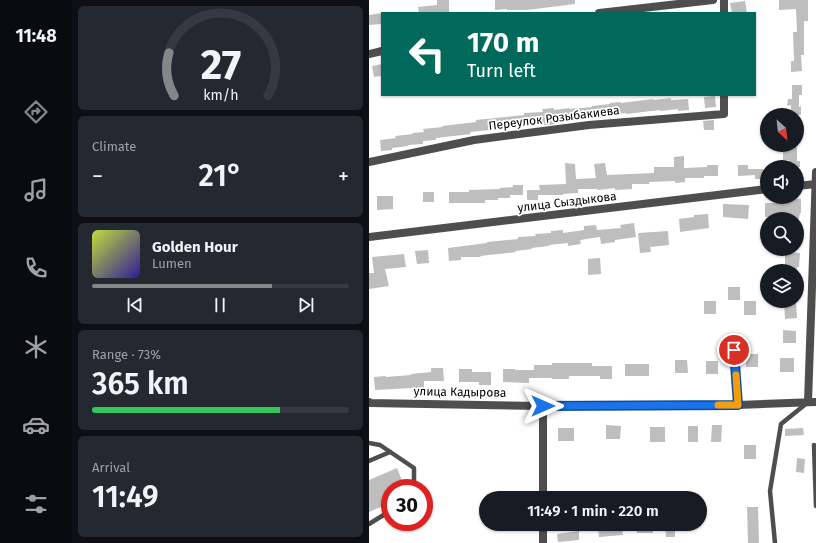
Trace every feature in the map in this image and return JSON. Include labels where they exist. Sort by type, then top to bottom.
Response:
[{"type":"street","points":[[608,12],[713,0]]},
{"type":"street","points":[[724,0],[724,12]]},
{"type":"street","points":[[369,54],[381,51]]},
{"type":"street","name":"Переулок Розыбакиева","points":[[369,162],[482,139],[589,124],[725,114],[724,96]]},
{"type":"street","points":[[812,402],[816,172]]},
{"type":"street","points":[[804,185],[816,184]]},
{"type":"street","name":"улица Сыздыкова","points":[[369,237],[760,191]]},
{"type":"street","name":"улица Кадырова","points":[[369,402],[543,406],[738,405],[812,402]]},
{"type":"street","points":[[543,406],[543,491]]},
{"type":"street","points":[[543,531],[543,543]]},
{"type":"lane","points":[[733,336],[738,405]]},
{"type":"lane","points":[[775,543],[770,491],[781,424],[812,402]]},
{"type":"lane","points":[[369,443],[380,445],[415,468],[414,479]]},
{"type":"lane","points":[[814,445],[816,506]]},
{"type":"lane","points":[[369,461],[390,452]]},
{"type":"lane","points":[[369,524],[381,517]]},
{"type":"building","points":[[437,0],[449,0],[449,12],[419,12],[418,7],[437,5]]},
{"type":"building","points":[[495,0],[575,0],[575,4],[527,10],[495,10]]},
{"type":"building","points":[[779,0],[808,0],[808,21],[804,21],[804,55],[801,55],[802,71],[791,72],[791,61],[794,61],[793,32],[797,32],[796,9],[779,10]]},
{"type":"building","points":[[745,1],[747,12],[732,12],[730,3]]},
{"type":"building","points":[[381,13],[381,24],[369,25],[369,15]]},
{"type":"building","points":[[381,64],[381,76],[374,77],[372,66]]},
{"type":"building","points":[[792,85],[802,85],[802,95],[799,95],[799,107],[801,106],[801,108],[791,108],[791,105],[787,106],[788,99],[792,99]]},
{"type":"building","points":[[715,96],[716,107],[705,108],[704,97]]},
{"type":"building","points":[[671,98],[671,100],[688,99],[689,110],[678,111],[678,109],[626,113],[588,117],[588,119],[555,121],[555,124],[550,125],[544,125],[544,123],[521,125],[521,127],[470,132],[471,134],[436,138],[436,140],[423,141],[423,144],[408,145],[392,148],[392,150],[381,151],[380,140],[396,138],[395,136],[424,132],[423,129],[476,122],[476,120],[524,115],[524,113],[543,112],[542,109],[569,109],[592,107],[610,103]]},
{"type":"building","points":[[714,120],[714,130],[704,130],[703,121]]},
{"type":"building","points":[[783,152],[797,152],[797,160],[783,160]]},
{"type":"building","points":[[684,156],[684,168],[718,165],[718,176],[685,178],[685,182],[675,183],[675,181],[632,184],[632,189],[578,189],[578,193],[563,195],[538,195],[538,200],[527,200],[527,190],[540,190],[539,185],[566,184],[565,163],[575,164],[576,179],[596,178],[594,164],[605,163],[607,175],[654,173],[654,167],[674,167],[674,157]]},
{"type":"building","points":[[738,165],[748,165],[748,169],[760,169],[760,179],[755,179],[755,175],[738,176]]},
{"type":"building","points":[[513,185],[523,185],[523,195],[510,195],[510,198],[498,198],[498,200],[485,200],[485,203],[449,203],[449,192],[500,189],[513,187]]},
{"type":"building","points":[[423,192],[434,192],[434,202],[423,202]]},
{"type":"building","points":[[377,196],[393,196],[393,209],[377,210]]},
{"type":"building","points":[[723,204],[749,205],[748,219],[723,217]]},
{"type":"building","points":[[765,204],[801,204],[801,212],[765,212]]},
{"type":"building","points":[[708,214],[709,228],[680,232],[679,219],[694,217],[694,215]]},
{"type":"building","points":[[634,223],[636,237],[615,240],[615,242],[601,244],[600,237],[580,240],[581,244],[568,246],[568,243],[549,245],[515,251],[516,252],[480,256],[481,257],[461,257],[461,260],[449,261],[448,248],[518,239],[518,237],[551,233],[551,231],[563,230],[563,233],[584,230],[584,226],[596,225],[597,230],[621,228],[620,225]]},
{"type":"building","points":[[668,231],[669,245],[650,247],[651,252],[640,253],[638,233]]},
{"type":"building","points":[[428,250],[429,263],[417,264],[415,251]]},
{"type":"building","points":[[404,254],[406,267],[385,269],[389,286],[369,289],[369,273],[374,273],[372,257]]},
{"type":"building","points":[[785,256],[800,256],[799,264],[785,264]]},
{"type":"building","points":[[600,258],[601,274],[588,275],[588,259]]},
{"type":"building","points":[[728,287],[740,287],[740,300],[728,300]]},
{"type":"building","points":[[704,301],[716,301],[716,314],[704,314]]},
{"type":"building","points":[[744,301],[756,301],[756,315],[744,315]]},
{"type":"building","points":[[784,308],[796,308],[797,318],[785,319]]},
{"type":"building","points":[[783,330],[796,331],[796,343],[783,343]]},
{"type":"building","points":[[746,354],[758,354],[758,367],[746,367]]},
{"type":"building","points":[[780,358],[794,358],[794,372],[780,372]]},
{"type":"building","points":[[675,360],[687,360],[688,373],[675,373]]},
{"type":"building","points":[[706,361],[718,361],[718,374],[706,374]]},
{"type":"building","points":[[552,363],[592,363],[592,366],[612,366],[612,379],[600,379],[600,376],[569,376],[569,379],[529,378],[529,383],[503,382],[503,369],[534,370],[534,365],[552,365]]},
{"type":"building","points":[[625,364],[649,364],[649,376],[625,376]]},
{"type":"building","points":[[431,368],[443,368],[444,381],[424,381],[424,391],[412,392],[412,388],[375,390],[374,377],[411,375],[431,372]]},
{"type":"building","points":[[459,369],[472,369],[472,372],[491,372],[491,385],[479,385],[479,382],[459,382]]},
{"type":"building","points":[[606,425],[621,426],[620,439],[606,439]]},
{"type":"building","points":[[712,425],[722,425],[721,442],[711,442]]},
{"type":"building","points":[[688,426],[698,426],[698,442],[688,442]]},
{"type":"building","points":[[650,427],[665,427],[665,442],[650,442]]},
{"type":"building","points":[[558,428],[574,428],[574,441],[558,441]]},
{"type":"building","points":[[803,428],[804,435],[785,436],[785,429]]},
{"type":"building","points":[[744,445],[756,445],[756,459],[744,459]]},
{"type":"building","points":[[797,458],[805,459],[804,473],[796,472]]},
{"type":"building","points":[[397,468],[401,479],[381,479],[381,507],[369,512],[369,480]]},
{"type":"building","points":[[747,507],[758,507],[759,543],[748,543]]},
{"type":"building","points":[[579,531],[579,540],[558,542],[557,534]]},
{"type":"building","points":[[598,531],[623,531],[623,535],[599,537]]},
{"type":"building","points":[[637,531],[653,531],[653,533],[637,533]]},
{"type":"building","points":[[666,531],[675,531],[675,537],[666,537]]},
{"type":"slow traffic","points":[[718,405],[738,405],[736,375]]},
{"type":"route","points":[[543,406],[738,405],[734,350]]}]
